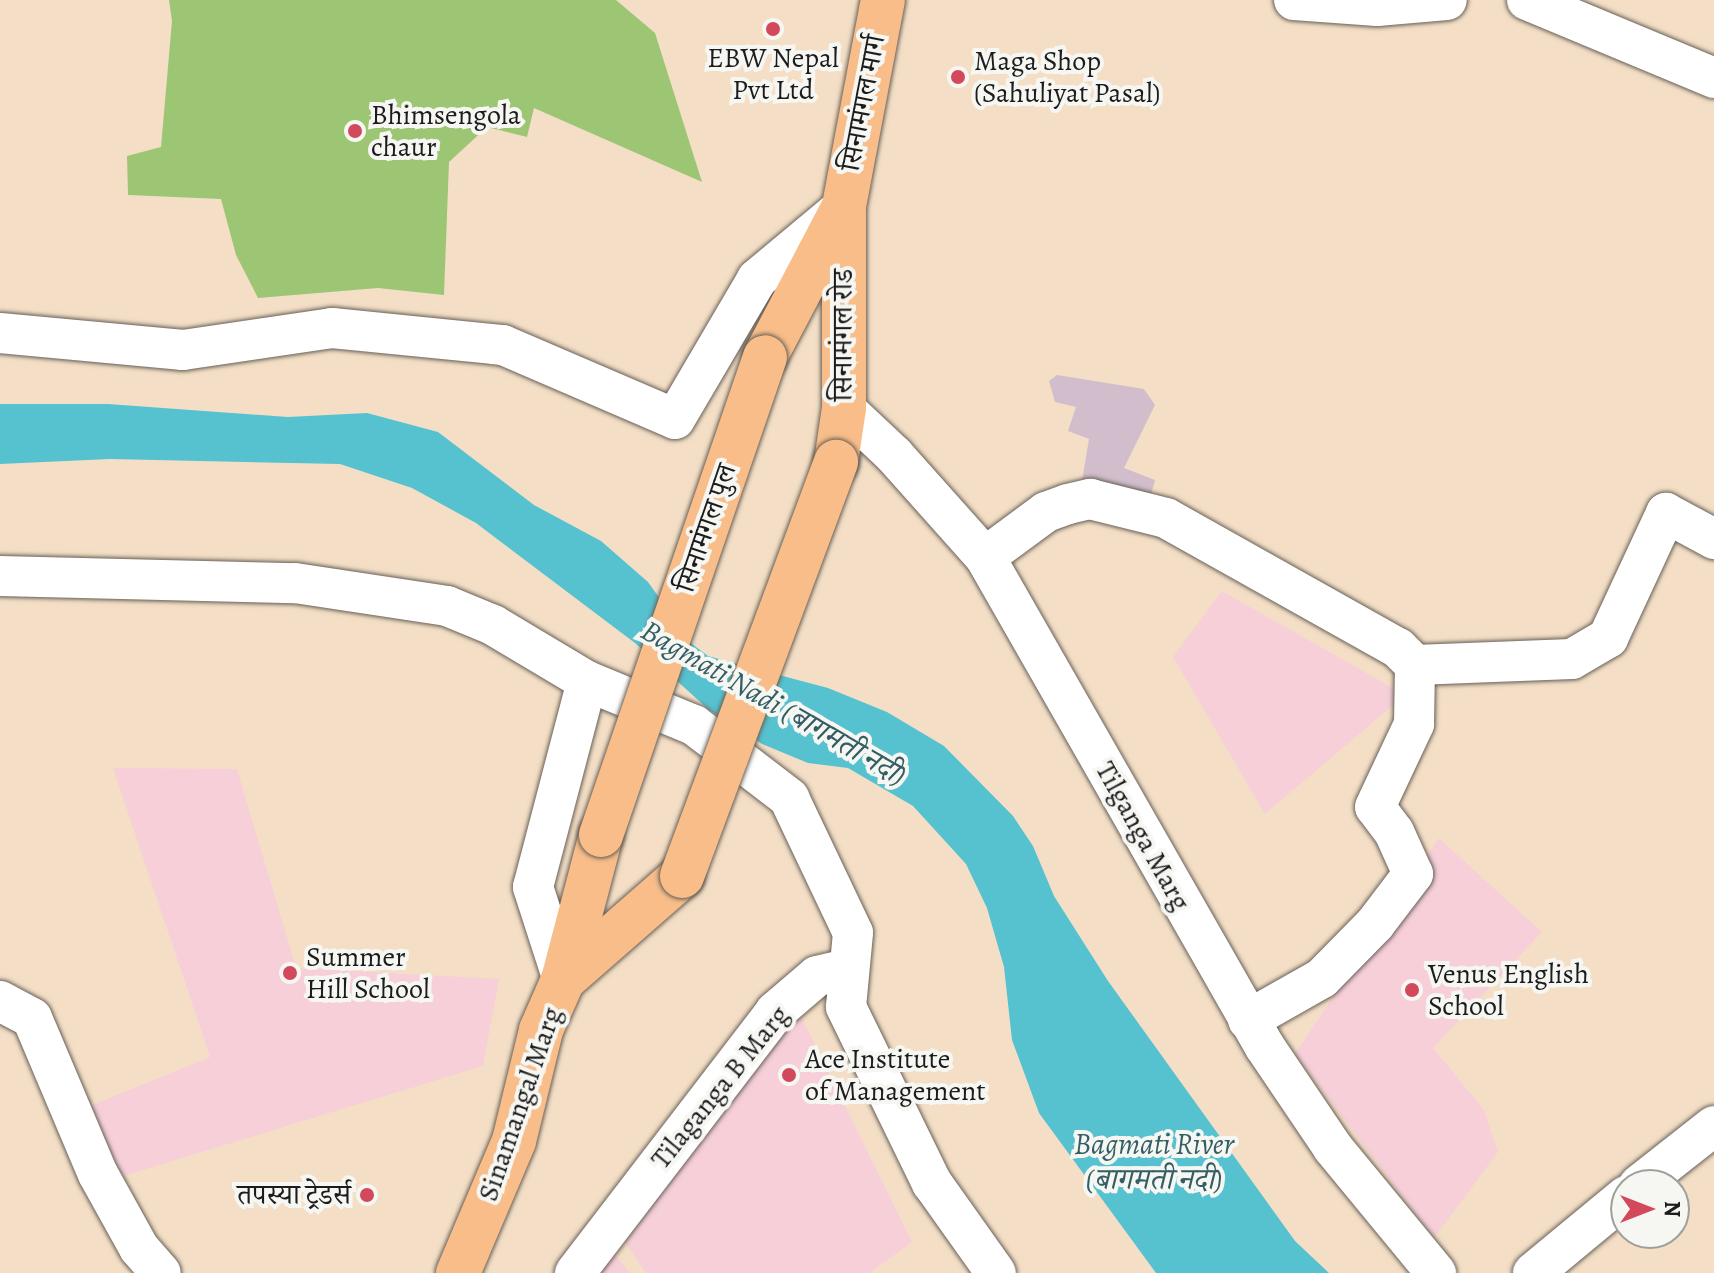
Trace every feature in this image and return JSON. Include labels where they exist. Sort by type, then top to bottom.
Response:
[{"type":"main road","name":"सिनामंगल मार्ग","points":[[844,206],[883,0]]},
{"type":"main road","name":"सिनामंगल पुल","points":[[601,835],[765,357],[844,206]]},
{"type":"main road","name":"सिनामंगल रोड","points":[[682,876],[836,462],[844,408],[844,206]]},
{"type":"main road","name":"Sinamangal Marg","points":[[458,1273],[514,1141],[541,1030],[563,980],[601,835]]},
{"type":"main road","name":"Sinamangal Marg","points":[[563,980],[682,876]]},
{"type":"street","points":[[1294,0],[1377,6],[1447,0]]},
{"type":"street","points":[[1527,0],[1714,78]]},
{"type":"street","points":[[0,333],[183,350],[332,328],[503,345],[675,419],[757,279],[844,206]]},
{"type":"street","name":"Tilganga Marg","points":[[844,408],[894,455],[985,557],[1248,1020],[1333,1148],[1436,1273]]},
{"type":"street","points":[[985,557],[1046,512],[1090,499],[1166,518],[1398,648],[1415,665],[1414,724],[1375,807],[1394,832],[1413,874],[1375,924],[1322,978],[1248,1020]]},
{"type":"street","points":[[1415,665],[1572,659],[1608,638],[1666,513],[1714,539]]},
{"type":"street","points":[[0,576],[295,583],[447,606],[493,625],[587,681],[694,725],[789,798],[853,933],[846,1007],[932,1183],[996,1273]]},
{"type":"street","points":[[563,980],[533,887],[587,681]]},
{"type":"street","name":"Tilaganga B Marg","points":[[575,1273],[775,1012],[817,976],[848,969]]},
{"type":"street","points":[[0,1001],[32,1018],[98,1174],[139,1248],[161,1273]]},
{"type":"street","points":[[1659,1169],[1714,1126]]},
{"type":"street","points":[[1533,1273],[1610,1209]]},
{"type":"shaded area","points":[[1057,375],[1144,389],[1155,405],[1124,468],[1155,480],[1146,514],[1079,499],[1089,439],[1068,431],[1076,407],[1055,402],[1049,381]]},
{"type":"shaded area","points":[[1222,591],[1405,695],[1265,814],[1173,657]]},
{"type":"shaded area","name":"Summer Hill School","points":[[113,768],[237,769],[296,968],[499,979],[483,1066],[110,1180],[78,1111],[210,1057]]},
{"type":"shaded area","name":"Venus English School","points":[[1439,838],[1542,932],[1433,1048],[1484,1110],[1498,1152],[1434,1238],[1295,1054]]},
{"type":"shaded area","name":"Ace Institute of Management","points":[[797,1008],[912,1242],[870,1273],[646,1273],[625,1242]]},
{"type":"shaded area","points":[[609,1247],[630,1273],[588,1273]]},
{"type":"green space","points":[[169,0],[616,0],[655,33],[702,182],[534,108],[527,137],[487,127],[449,162],[444,295],[378,288],[258,298],[236,255],[221,199],[128,195],[127,156],[161,147],[172,21]]},
{"type":"water","name":"Bagmati River (बागमती नदी)","points":[[0,404],[108,404],[288,417],[367,413],[438,432],[534,505],[601,541],[648,582],[692,644],[708,656],[828,688],[887,712],[944,746],[1013,816],[1033,846],[1054,896],[1108,981],[1295,1241],[1329,1273],[1156,1273],[1039,1113],[1012,1040],[1004,967],[987,908],[966,864],[913,806],[848,768],[808,763],[762,744],[708,709],[635,643],[476,523],[412,488],[340,464],[110,459],[0,464]]},
{"type":"place","name":"EBW Nepal Pvt Ltd","points":[[773,29]]},
{"type":"place","name":"Maga Shop (Sahuliyat Pasal)","points":[[958,77]]},
{"type":"place","name":"Bhimsengola chaur","points":[[355,131]]},
{"type":"place","name":"Summer Hill School","points":[[290,973]]},
{"type":"place","name":"Venus English School","points":[[1412,990]]},
{"type":"place","name":"Ace Institute of Management","points":[[789,1075]]},
{"type":"place","name":"तपस्या ट्रेडर्स","points":[[367,1195]]},
{"type":"water label","name":"Bagmati Nadi (बागमती नदी)","points":[[774,703]]}]
